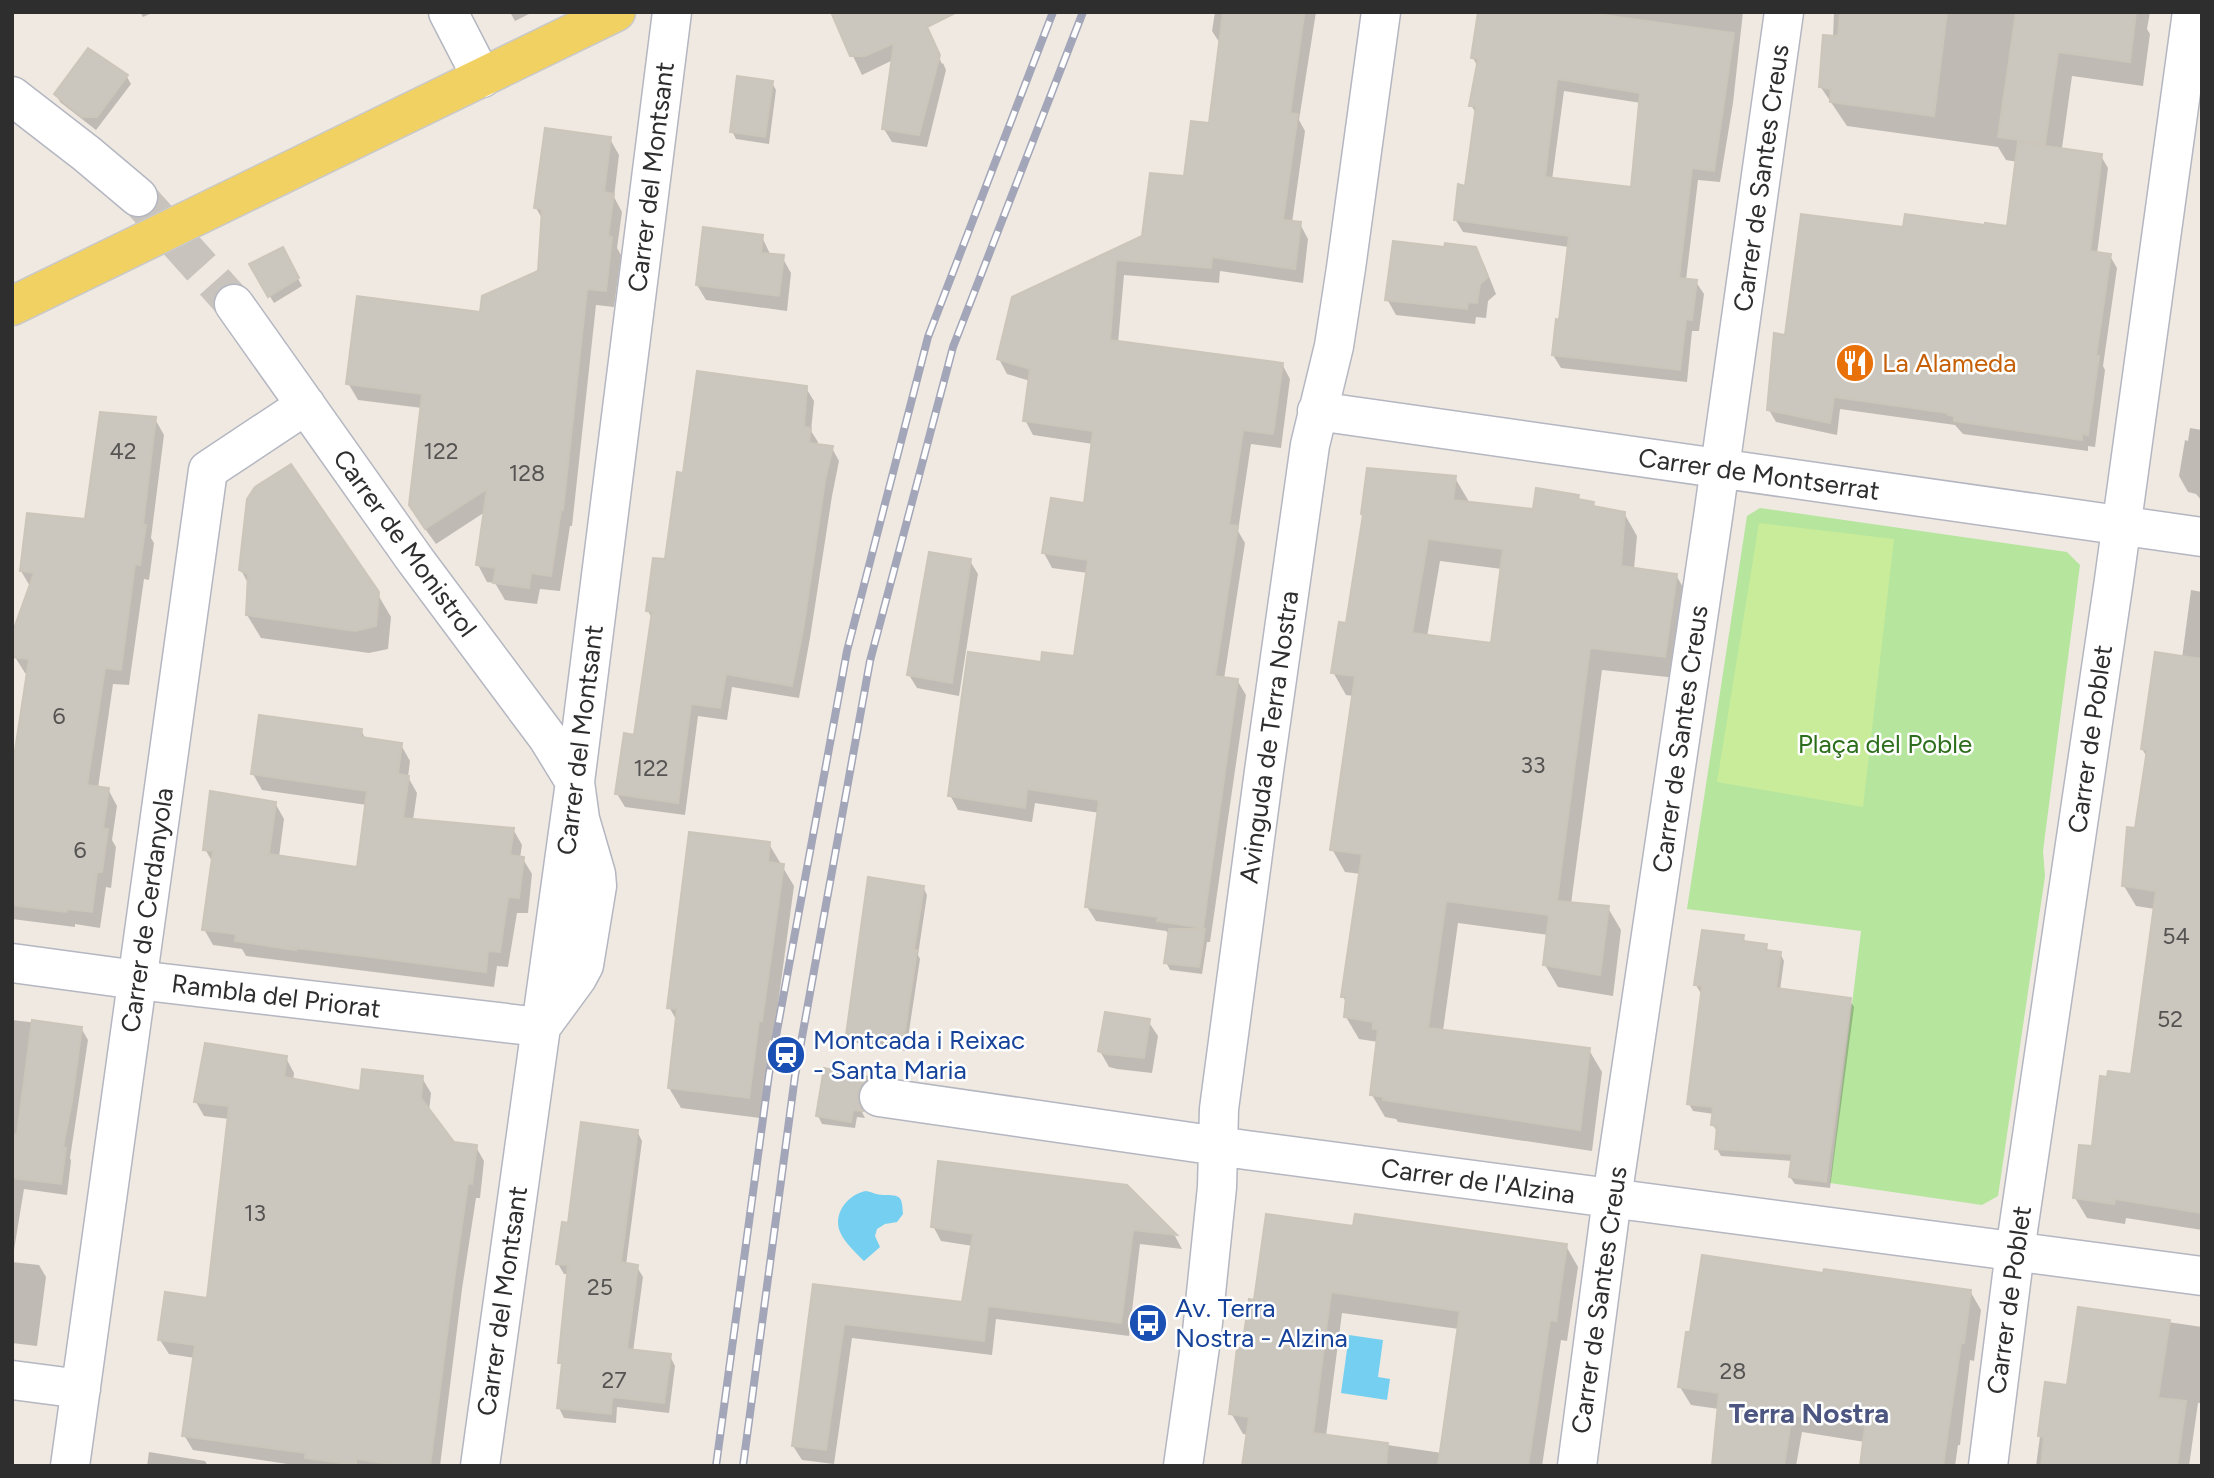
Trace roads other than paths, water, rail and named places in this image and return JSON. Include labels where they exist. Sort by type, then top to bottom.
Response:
[{"type":"main road","points":[[12,306],[616,12]]},
{"type":"street","points":[[448,12],[481,78]]},
{"type":"street","name":"Carrer del Montsant","points":[[575,782],[672,12]]},
{"type":"street","name":"Avinguda de Terra Nostra","points":[[1183,1466],[1202,1332],[1217,1187],[1219,1109],[1264,771],[1310,445],[1334,346],[1381,12]]},
{"type":"street","name":"Carrer de Santes Creus","points":[[1577,1466],[1612,1198],[1720,468],[1784,12]]},
{"type":"street","name":"Carrer de Poblet","points":[[1987,1466],[2015,1251],[2122,525],[2192,12]]},
{"type":"street","points":[[12,96],[138,197]]},
{"type":"street","name":"Carrer de Monistrol","points":[[234,304],[416,561],[548,738],[575,782]]},
{"type":"street","name":"Carrer de Cerdanyola","points":[[70,1466],[208,470],[306,405]]},
{"type":"street","name":"Carrer de Montserrat","points":[[1317,411],[2202,537]]},
{"type":"street","points":[[540,1027],[577,978],[583,965],[595,898],[596,874],[580,819],[575,782]]},
{"type":"street","name":"Rambla del Priorat","points":[[12,963],[540,1027]]},
{"type":"street","name":"Carrer del Montsant","points":[[480,1466],[540,1027]]},
{"type":"street","name":"Carrer de l'Alzina","points":[[879,1097],[1217,1146],[2202,1276]]},
{"type":"street","points":[[12,1380],[80,1389]]},
{"type":"water","points":[[866,1191],[899,1198],[903,1214],[897,1222],[877,1229],[875,1236],[880,1247],[864,1261],[843,1238],[838,1220],[843,1206],[853,1196]]},
{"type":"water","points":[[1349,1335],[1383,1340],[1378,1377],[1390,1379],[1387,1400],[1341,1393]]},
{"type":"tunnel","points":[[138,197],[234,304]]},
{"type":"railway","points":[[716,1466],[769,1074],[847,651],[928,337],[1053,12]]},
{"type":"railway","points":[[743,1466],[795,1076],[870,661],[953,347],[1083,12]]},
{"type":"place","name":"La Alameda","points":[[1855,363]]},
{"type":"place","name":"Montcada i Reixac - Santa Maria","points":[[786,1055]]},
{"type":"place","name":"Av. Terra Nostra - Alzina","points":[[1148,1323]]},
{"type":"district","name":"Terra Nostra","points":[[1809,1413]]},
{"type":"park label","name":"Plaça del Poble","points":[[1885,744]]}]
